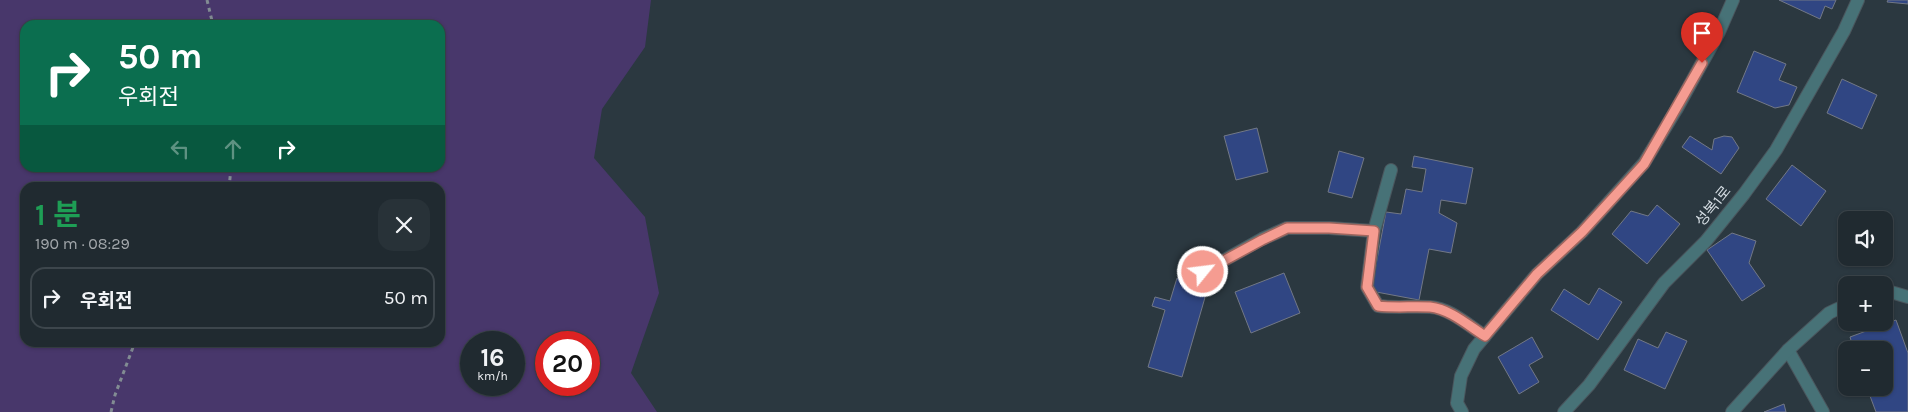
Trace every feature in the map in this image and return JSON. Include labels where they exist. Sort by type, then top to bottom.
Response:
[{"type":"street","points":[[1462,412],[1457,403],[1461,376],[1474,350],[1537,274],[1582,232],[1644,164],[1714,41],[1733,0]]},
{"type":"street","name":"성복1로","points":[[1564,412],[1589,385],[1664,283],[1706,240],[1744,194],[1776,150],[1844,31],[1858,0]]},
{"type":"street","points":[[1391,170],[1374,231],[1367,287],[1378,306],[1397,308],[1432,307],[1453,315],[1485,336]]},
{"type":"street","points":[[1203,272],[1287,228],[1374,231]]},
{"type":"street","points":[[1893,293],[1908,297]]},
{"type":"street","points":[[1732,412],[1788,350],[1829,312],[1838,308]]},
{"type":"street","points":[[1788,350],[1823,412]]},
{"type":"path","points":[[207,0],[212,20]]},
{"type":"path","points":[[111,412],[114,395],[133,347]]},
{"type":"shaded area","points":[[0,0],[651,0],[645,47],[602,109],[594,158],[645,217],[659,293],[631,373],[657,412],[0,412]]},
{"type":"building","points":[[1779,0],[1836,0],[1832,9],[1825,6],[1820,19]]},
{"type":"building","points":[[1888,0],[1908,0],[1908,4],[1887,2]]},
{"type":"building","points":[[1754,51],[1786,64],[1779,80],[1797,87],[1789,105],[1775,108],[1737,92]]},
{"type":"building","points":[[1842,79],[1877,95],[1862,129],[1827,113]]},
{"type":"building","points":[[1257,128],[1268,172],[1236,180],[1224,136]]},
{"type":"building","points":[[1690,136],[1712,150],[1714,139],[1724,136],[1732,137],[1739,148],[1721,174],[1682,147]]},
{"type":"building","points":[[1339,151],[1364,158],[1352,198],[1328,192]]},
{"type":"building","points":[[1414,156],[1473,168],[1466,204],[1441,200],[1439,213],[1457,223],[1451,253],[1429,249],[1419,300],[1371,291],[1386,212],[1401,214],[1406,189],[1422,192],[1426,169],[1412,167]]},
{"type":"building","points":[[1792,165],[1826,191],[1801,226],[1766,199]]},
{"type":"building","points":[[1657,205],[1680,224],[1647,264],[1612,234],[1631,211],[1648,216]]},
{"type":"building","points":[[1732,233],[1756,241],[1749,263],[1765,286],[1742,301],[1707,250]]},
{"type":"building","points":[[1284,273],[1300,313],[1251,333],[1235,292]]},
{"type":"building","points":[[1177,278],[1208,287],[1182,377],[1148,367],[1165,310],[1152,306],[1155,297],[1170,301]]},
{"type":"building","points":[[1599,288],[1622,302],[1598,340],[1551,310],[1564,289],[1589,305]]},
{"type":"building","points":[[1896,320],[1908,353],[1908,412],[1876,412],[1870,396],[1893,396],[1893,341],[1851,341],[1850,337],[1866,331],[1893,331],[1893,321]]},
{"type":"building","points":[[1666,332],[1687,341],[1665,389],[1624,370],[1638,339],[1658,348]]},
{"type":"building","points":[[1532,337],[1543,357],[1529,365],[1539,382],[1519,394],[1498,357]]},
{"type":"building","points":[[1784,404],[1786,412],[1764,412]]},
{"type":"route","points":[[1203,272],[1287,228],[1374,231],[1367,287],[1378,306],[1397,308],[1432,307],[1453,315],[1485,336],[1537,274],[1582,232],[1644,164],[1702,63]]}]
